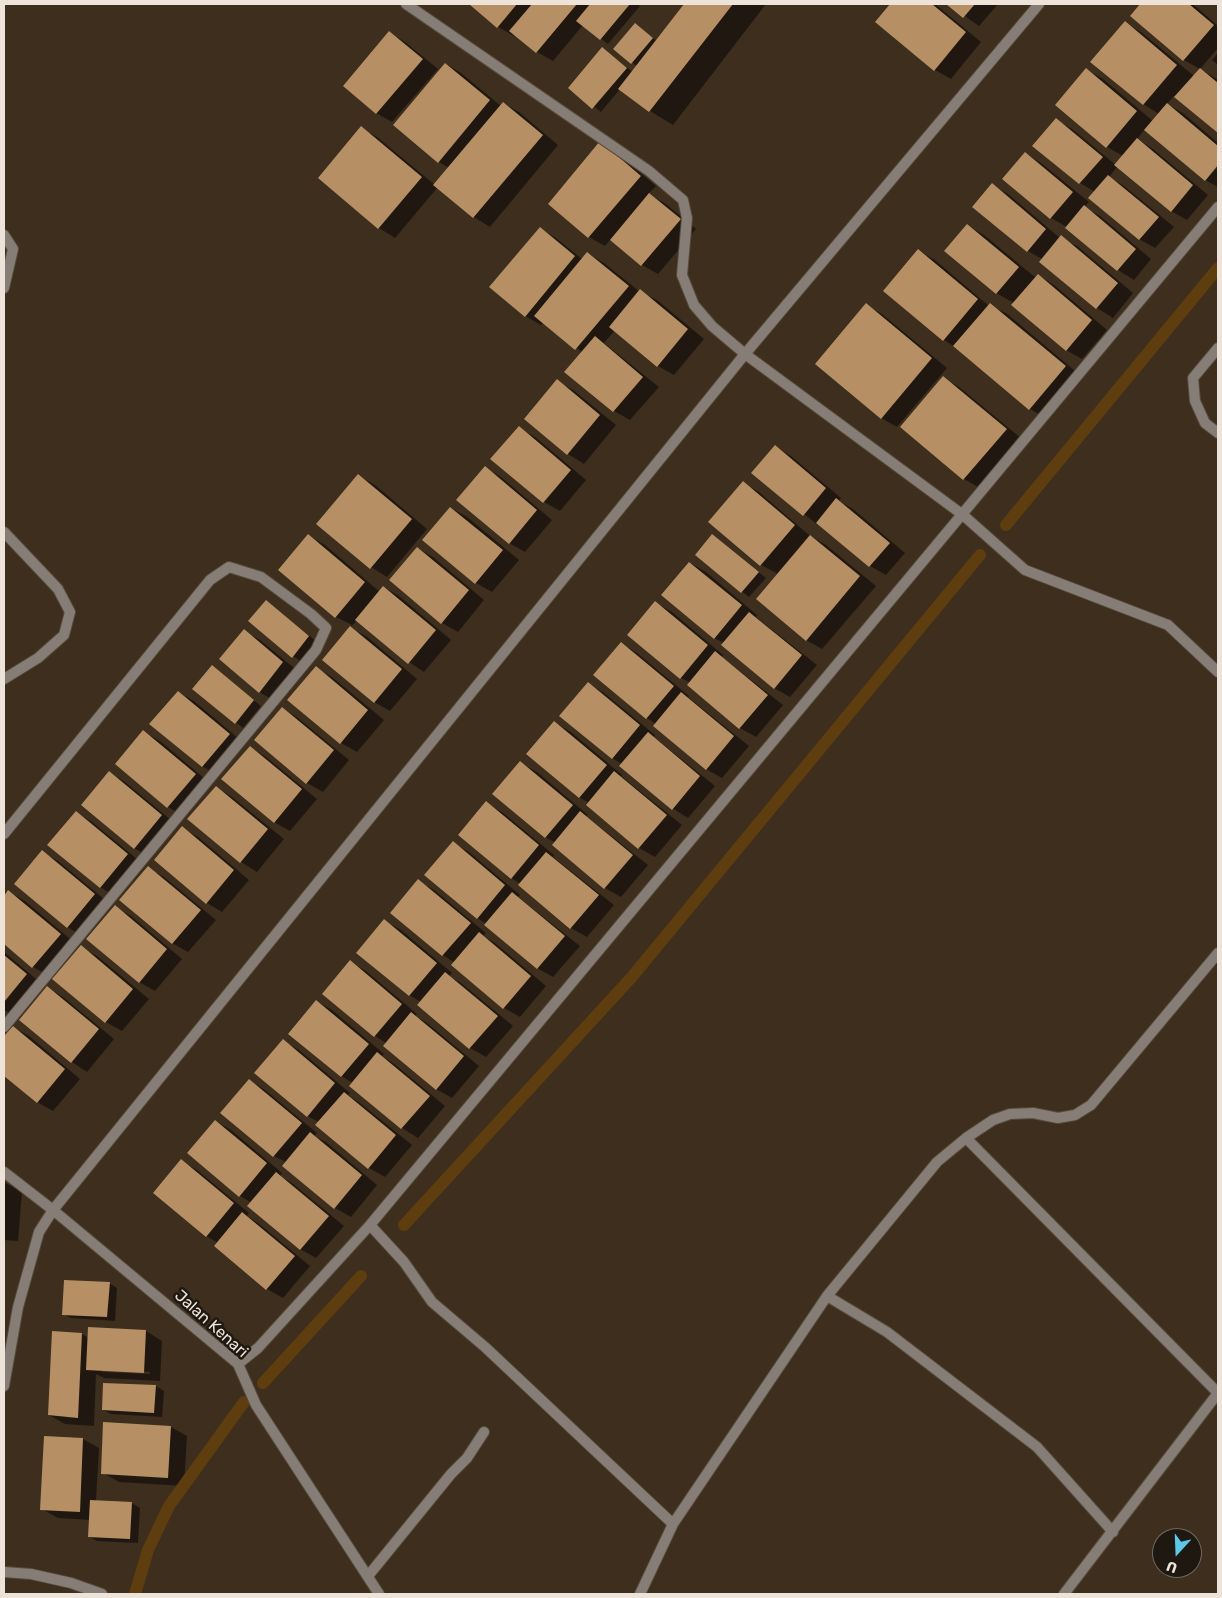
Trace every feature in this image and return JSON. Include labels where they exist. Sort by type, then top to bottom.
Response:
[{"type":"street","points":[[406,4],[649,171],[683,200],[688,218],[682,276],[694,305],[712,326],[745,354],[963,515],[1025,570],[1168,625],[1218,672]]},
{"type":"street","points":[[4,1386],[18,1307],[39,1232],[53,1210],[745,354],[1039,4]]},
{"type":"street","points":[[238,1364],[258,1348],[370,1225],[1218,207]]},
{"type":"street","points":[[4,235],[13,249],[4,288]]},
{"type":"street","points":[[1218,348],[1193,378],[1195,401],[1205,423],[1218,433]]},
{"type":"street","points":[[4,532],[58,589],[70,612],[64,635],[38,658],[4,679]]},
{"type":"street","points":[[4,834],[210,580],[229,567],[261,577],[311,614],[326,628],[316,650],[4,1027]]},
{"type":"street","points":[[640,1594],[673,1524],[827,1296],[937,1162],[966,1138],[993,1120],[1010,1114],[1033,1113],[1058,1118],[1075,1115],[1091,1105],[1218,953]]},
{"type":"street","points":[[966,1138],[1218,1393],[1064,1594]]},
{"type":"street","name":"Jalan Kenari","points":[[4,1172],[53,1210],[238,1364],[256,1405],[379,1594]]},
{"type":"street","points":[[370,1225],[404,1262],[432,1302],[485,1347],[673,1524]]},
{"type":"street","points":[[827,1296],[888,1332],[1037,1447],[1113,1532]]},
{"type":"street","points":[[368,1576],[451,1474],[467,1458],[484,1432]]},
{"type":"street","points":[[4,1572],[31,1574],[102,1594]]},
{"type":"building","points":[[469,4],[517,4],[497,28]]},
{"type":"building","points":[[532,4],[577,4],[536,53],[509,31]]},
{"type":"building","points":[[590,4],[630,4],[600,40],[576,21]]},
{"type":"building","points":[[684,4],[733,4],[649,112],[618,89]]},
{"type":"building","points":[[890,4],[932,4],[966,32],[934,71],[875,22]]},
{"type":"building","points":[[946,4],[975,4],[963,18]]},
{"type":"building","points":[[1140,4],[1189,4],[1214,25],[1183,61],[1130,16]]},
{"type":"building","points":[[1125,21],[1177,65],[1143,105],[1090,62]]},
{"type":"building","points":[[635,23],[653,38],[631,64],[613,49]]},
{"type":"building","points":[[389,31],[423,59],[376,114],[343,86]]},
{"type":"building","points":[[602,47],[627,68],[592,109],[568,88]]},
{"type":"building","points":[[445,63],[490,100],[438,163],[393,125]]},
{"type":"building","points":[[1086,68],[1137,111],[1106,148],[1055,105]]},
{"type":"building","points":[[1200,68],[1218,83],[1218,133],[1174,97]]},
{"type":"building","points":[[503,102],[543,135],[473,218],[433,185]]},
{"type":"building","points":[[1167,103],[1218,146],[1218,165],[1205,181],[1144,130]]},
{"type":"building","points":[[1056,118],[1103,157],[1079,184],[1032,146]]},
{"type":"building","points":[[361,126],[422,177],[378,229],[318,178]]},
{"type":"building","points":[[1137,138],[1193,185],[1171,212],[1114,165]]},
{"type":"building","points":[[600,141],[641,176],[588,238],[548,204]]},
{"type":"building","points":[[1025,152],[1073,192],[1050,219],[1002,179]]},
{"type":"building","points":[[1108,175],[1159,217],[1139,240],[1088,198]]},
{"type":"building","points":[[992,183],[1046,229],[1027,252],[972,207]]},
{"type":"building","points":[[649,193],[681,219],[641,266],[610,240]]},
{"type":"building","points":[[1084,205],[1136,249],[1117,271],[1065,228]]},
{"type":"building","points":[[967,224],[1019,267],[996,294],[944,251]]},
{"type":"building","points":[[540,227],[575,256],[525,317],[489,287]]},
{"type":"building","points":[[1061,235],[1118,283],[1096,309],[1039,262]]},
{"type":"building","points":[[918,249],[978,299],[943,341],[883,291]]},
{"type":"building","points":[[587,252],[629,286],[575,350],[534,316]]},
{"type":"building","points":[[1038,274],[1092,320],[1066,351],[1011,305]]},
{"type":"building","points":[[640,289],[688,329],[657,367],[609,327]]},
{"type":"building","points":[[866,303],[932,358],[881,419],[815,364]]},
{"type":"building","points":[[990,303],[1066,366],[1029,410],[953,346]]},
{"type":"building","points":[[595,336],[643,377],[613,412],[564,372]]},
{"type":"building","points":[[943,376],[1007,429],[963,480],[900,427]]},
{"type":"building","points":[[557,379],[600,415],[567,455],[524,419]]},
{"type":"building","points":[[519,426],[571,470],[543,503],[490,459]]},
{"type":"building","points":[[775,445],[826,488],[803,516],[751,473]]},
{"type":"building","points":[[485,466],[537,510],[509,544],[456,500]]},
{"type":"building","points":[[358,474],[412,519],[370,569],[316,524]]},
{"type":"building","points":[[743,481],[795,525],[760,566],[708,522]]},
{"type":"building","points":[[836,498],[890,543],[869,567],[816,523]]},
{"type":"building","points":[[450,507],[503,550],[475,584],[422,540]]},
{"type":"building","points":[[308,534],[365,582],[335,618],[278,570]]},
{"type":"building","points":[[712,534],[759,572],[741,593],[695,555]]},
{"type":"building","points":[[810,535],[860,576],[806,641],[756,599]]},
{"type":"building","points":[[417,547],[469,590],[441,624],[389,580]]},
{"type":"building","points":[[689,562],[742,605],[714,639],[661,595]]},
{"type":"building","points":[[383,586],[436,630],[408,664],[355,620]]},
{"type":"building","points":[[266,600],[309,636],[292,658],[248,621]]},
{"type":"building","points":[[655,601],[708,645],[680,679],[627,635]]},
{"type":"building","points":[[749,612],[802,655],[774,689],[721,645]]},
{"type":"building","points":[[350,626],[402,669],[374,703],[322,660]]},
{"type":"building","points":[[244,629],[283,662],[259,693],[219,659]]},
{"type":"building","points":[[621,642],[674,686],[646,719],[593,675]]},
{"type":"building","points":[[715,651],[768,695],[739,729],[687,685]]},
{"type":"building","points":[[212,665],[254,700],[235,724],[192,689]]},
{"type":"building","points":[[316,666],[368,710],[340,744],[287,700]]},
{"type":"building","points":[[588,682],[640,725],[612,759],[559,716]]},
{"type":"building","points":[[178,691],[230,734],[202,767],[149,724]]},
{"type":"building","points":[[681,692],[734,736],[706,770],[653,726]]},
{"type":"building","points":[[282,707],[334,750],[306,784],[254,740]]},
{"type":"building","points":[[554,721],[607,765],[579,798],[526,754]]},
{"type":"building","points":[[143,730],[196,774],[167,808],[115,764]]},
{"type":"building","points":[[648,732],[700,776],[672,810],[619,766]]},
{"type":"building","points":[[250,746],[302,789],[274,823],[221,779]]},
{"type":"building","points":[[520,761],[573,805],[545,838],[492,794]]},
{"type":"building","points":[[109,771],[162,815],[134,849],[81,805]]},
{"type":"building","points":[[614,771],[667,815],[638,849],[586,805]]},
{"type":"building","points":[[216,786],[268,829],[240,863],[187,819]]},
{"type":"building","points":[[486,801],[539,845],[511,879],[458,835]]},
{"type":"building","points":[[76,811],[128,854],[100,888],[47,845]]},
{"type":"building","points":[[580,811],[633,855],[604,889],[552,845]]},
{"type":"building","points":[[182,826],[234,870],[206,904],[154,860]]},
{"type":"building","points":[[453,841],[505,885],[477,919],[424,875]]},
{"type":"building","points":[[42,850],[95,894],[67,928],[14,884]]},
{"type":"building","points":[[546,852],[599,895],[570,929],[518,885]]},
{"type":"building","points":[[148,866],[201,910],[172,944],[119,900]]},
{"type":"building","points":[[418,879],[471,923],[442,956],[390,913]]},
{"type":"building","points":[[8,890],[61,934],[32,968],[4,944],[4,896]]},
{"type":"building","points":[[512,892],[565,936],[537,969],[484,925]]},
{"type":"building","points":[[115,905],[167,949],[139,983],[86,939]]},
{"type":"building","points":[[384,919],[437,963],[409,996],[356,953]]},
{"type":"building","points":[[479,932],[531,976],[503,1009],[451,965]]},
{"type":"building","points":[[81,945],[133,989],[105,1023],[52,979]]},
{"type":"building","points":[[4,955],[27,974],[4,1002]]},
{"type":"building","points":[[350,960],[402,1004],[374,1037],[322,994]]},
{"type":"building","points":[[445,972],[498,1016],[469,1049],[417,1005]]},
{"type":"building","points":[[47,986],[99,1029],[71,1063],[19,1020]]},
{"type":"building","points":[[316,1000],[369,1044],[341,1077],[288,1034]]},
{"type":"building","points":[[411,1012],[464,1056],[436,1090],[383,1046]]},
{"type":"building","points":[[13,1026],[65,1069],[37,1103],[4,1076],[4,1036]]},
{"type":"building","points":[[283,1039],[335,1083],[307,1117],[254,1073]]},
{"type":"building","points":[[377,1052],[430,1096],[401,1129],[349,1086]]},
{"type":"building","points":[[249,1079],[302,1123],[273,1157],[220,1113]]},
{"type":"building","points":[[344,1092],[396,1135],[368,1169],[315,1125]]},
{"type":"building","points":[[215,1120],[267,1163],[239,1197],[187,1153]]},
{"type":"building","points":[[310,1132],[362,1175],[334,1209],[282,1166]]},
{"type":"building","points":[[181,1159],[234,1203],[206,1237],[153,1193]]},
{"type":"building","points":[[276,1172],[329,1216],[300,1250],[247,1206]]},
{"type":"building","points":[[242,1212],[295,1256],[266,1290],[214,1246]]},
{"type":"building","points":[[64,1280],[110,1282],[107,1317],[62,1315]]},
{"type":"building","points":[[88,1327],[146,1330],[144,1373],[86,1370]]},
{"type":"building","points":[[52,1331],[82,1333],[78,1418],[48,1415]]},
{"type":"building","points":[[103,1383],[156,1385],[154,1413],[102,1410]]},
{"type":"building","points":[[103,1422],[171,1426],[168,1478],[101,1474]]},
{"type":"building","points":[[44,1436],[83,1438],[80,1512],[40,1510]]},
{"type":"building","points":[[90,1500],[132,1502],[130,1539],[88,1537]]},
{"type":"waterway","points":[[1006,525],[1218,268]]},
{"type":"waterway","points":[[404,1225],[631,978],[980,555]]},
{"type":"waterway","points":[[263,1383],[361,1276]]},
{"type":"waterway","points":[[135,1594],[148,1550],[169,1506],[244,1402]]}]
